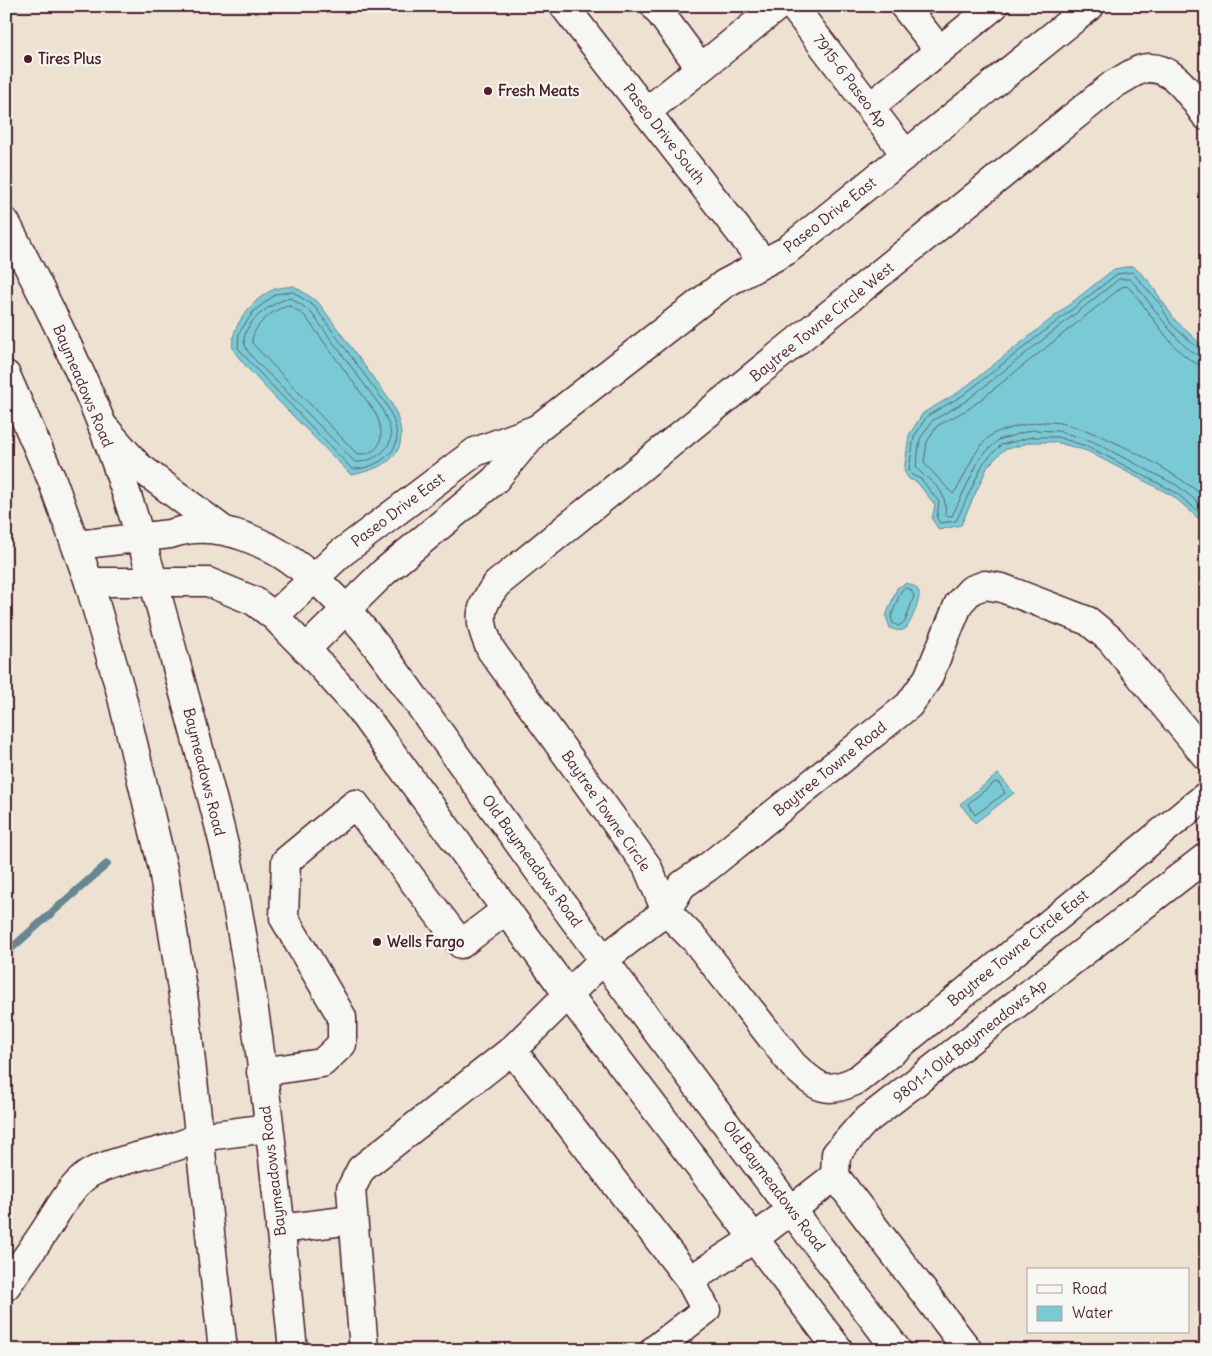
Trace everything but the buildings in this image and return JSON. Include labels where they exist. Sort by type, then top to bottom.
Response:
[{"type":"street","name":"Paseo Drive South","points":[[564,6],[763,262]]},
{"type":"street","points":[[654,6],[700,67]]},
{"type":"street","points":[[646,112],[778,6]]},
{"type":"street","name":"7915-6 Paseo Ap","points":[[793,6],[906,155]]},
{"type":"street","points":[[904,6],[939,50]]},
{"type":"street","points":[[870,107],[994,6]]},
{"type":"street","name":"Paseo Drive East","points":[[306,649],[384,572],[495,480],[537,429],[724,284],[763,262],[786,252],[1090,6]]},
{"type":"street","name":"Baytree Towne Circle West","points":[[481,612],[487,596],[497,584],[1114,84],[1142,69],[1157,70],[1181,82],[1206,116]]},
{"type":"street","name":"Baymeadows Road","points":[[6,223],[54,318],[102,424],[141,536],[208,780],[237,904],[261,1072],[293,1350]]},
{"type":"street","points":[[6,375],[52,480],[89,582],[120,689],[163,869],[185,1008],[223,1350]]},
{"type":"street","points":[[102,424],[138,466],[223,530]]},
{"type":"street","name":"Paseo Drive East","points":[[274,616],[313,577],[340,554],[475,452],[537,429]]},
{"type":"street","name":"Old Baymeadows Road","points":[[77,545],[170,534],[183,530],[223,530],[253,539],[291,560],[313,577],[345,609],[390,664],[603,960],[898,1350]]},
{"type":"street","points":[[89,582],[154,580],[208,582],[254,601],[274,616],[358,707],[567,993],[839,1350]]},
{"type":"street","name":"Baytree Towne Road","points":[[364,1350],[350,1189],[361,1169],[512,1050],[567,993],[603,960],[666,911],[682,885],[708,867],[909,705],[928,678],[959,603],[972,590],[985,585],[1002,588],[1088,621],[1110,639],[1206,756]]},
{"type":"street","name":"Baytree Towne Circle","points":[[481,612],[483,632],[491,650],[647,866],[666,911],[696,942],[793,1065],[810,1081],[825,1088]]},
{"type":"street","name":"Baytree Towne Circle East","points":[[825,1088],[839,1088],[857,1080],[1206,796]]},
{"type":"street","points":[[261,1072],[322,1063],[342,1044],[342,1017],[284,918],[286,861],[355,804],[461,944],[506,910]]},
{"type":"street","name":"9801-1 Old Baymeadows Ap","points":[[835,1176],[836,1154],[863,1124],[1206,857]]},
{"type":"street","points":[[512,1050],[690,1280],[706,1310],[654,1350]]},
{"type":"street","points":[[6,1286],[64,1199],[92,1172],[148,1153],[179,1147],[199,1138],[268,1128]]},
{"type":"street","points":[[690,1280],[755,1238],[835,1176],[968,1350]]},
{"type":"street","points":[[280,1229],[352,1220]]},
{"type":"water","points":[[1133,266],[1148,280],[1175,320],[1206,349],[1206,525],[1173,496],[1087,451],[1056,442],[1032,442],[1004,450],[988,466],[961,525],[939,530],[932,519],[935,505],[917,482],[909,479],[904,471],[909,435],[923,413],[959,392],[1114,269]]},
{"type":"water","points":[[294,286],[318,302],[391,402],[398,417],[401,431],[400,442],[397,452],[390,460],[380,466],[351,475],[267,390],[238,357],[233,348],[235,331],[239,322],[252,305],[259,298],[275,289]]},
{"type":"water","points":[[907,583],[918,590],[919,595],[912,618],[907,627],[899,631],[890,628],[886,616],[897,588]]},
{"type":"water","points":[[998,774],[1014,793],[975,823],[960,804]]},
{"type":"waterway","points":[[6,953],[107,864]]},
{"type":"place","name":"Tires Plus","points":[[28,59]]},
{"type":"place","name":"Fresh Meats","points":[[488,91]]},
{"type":"place","name":"Wells Fargo","points":[[377,942]]}]
